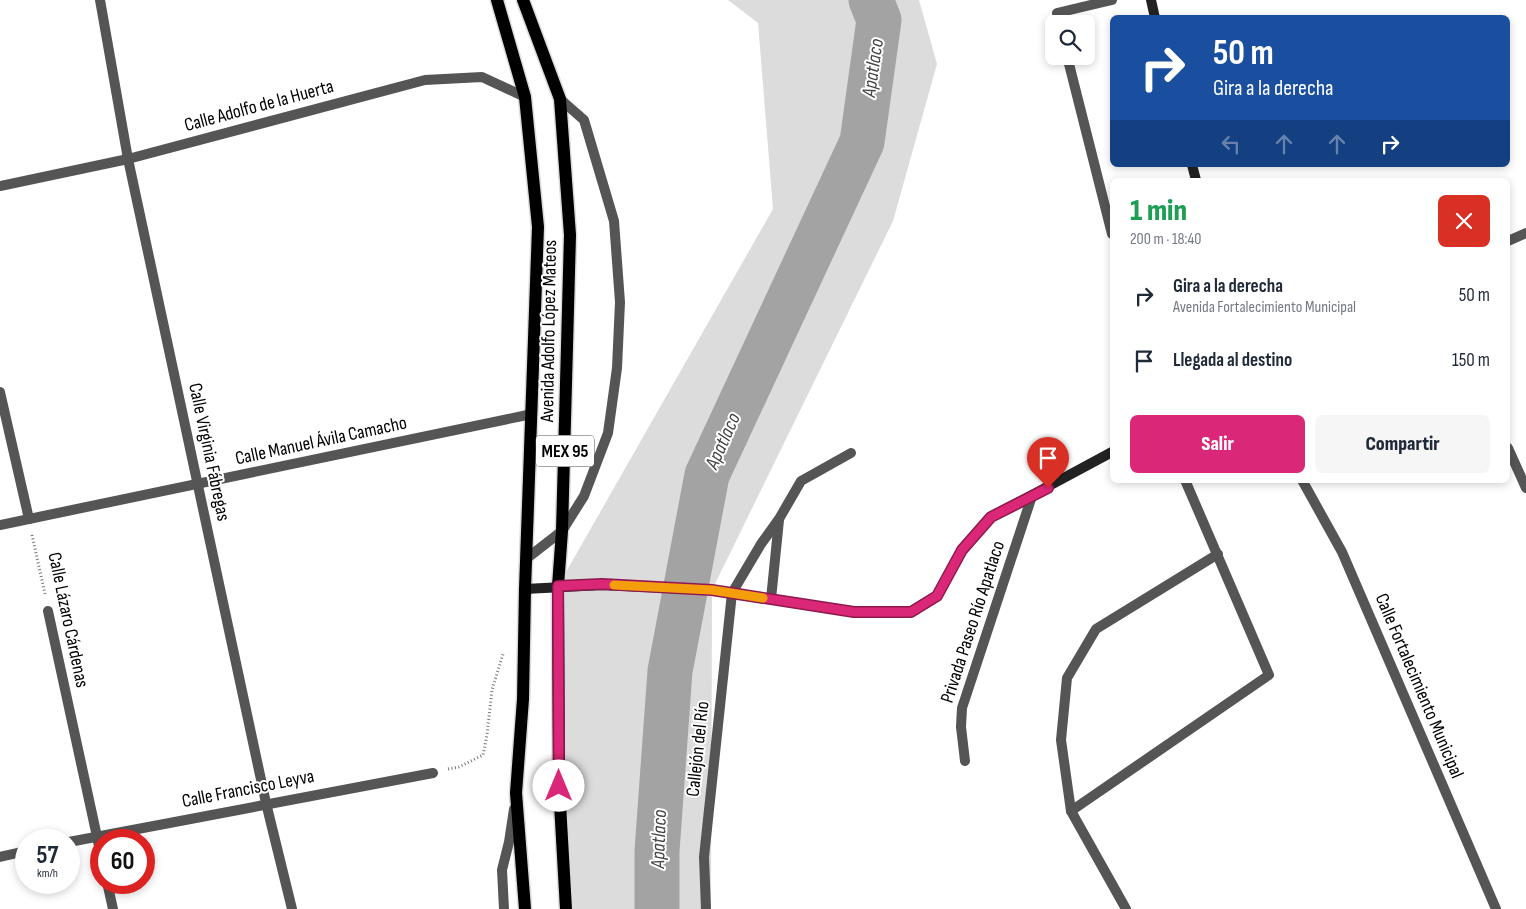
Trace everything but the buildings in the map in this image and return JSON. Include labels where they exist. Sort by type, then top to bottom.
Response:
[{"type":"main road","name":"Avenida Adolfo López Mateos","points":[[497,0],[525,97],[538,227],[523,699],[516,793],[525,909]]},
{"type":"main road","name":"Avenida Adolfo López Mateos","points":[[523,0],[560,99],[570,235],[562,530],[558,586],[559,786],[566,909]]},
{"type":"main road","points":[[1150,0],[1154,15]]},
{"type":"main road","points":[[525,589],[602,584],[712,590],[854,612],[911,612],[937,596],[962,550],[991,517],[1110,453]]},
{"type":"street","name":"Calle Virginia Fábregas","points":[[100,0],[128,159],[266,803],[292,909]]},
{"type":"street","points":[[1057,15],[1057,13],[1112,0]]},
{"type":"street","points":[[1070,65],[1110,226]]},
{"type":"street","name":"Calle Adolfo de la Huerta","points":[[0,186],[128,159],[425,80],[482,77],[525,97]]},
{"type":"street","points":[[526,559],[562,530],[584,496],[608,433],[617,368],[620,302],[614,221],[584,120],[560,99]]},
{"type":"street","points":[[1510,240],[1526,233]]},
{"type":"street","points":[[0,392],[29,519]]},
{"type":"street","name":"Calle Manuel Ávila Camacho","points":[[0,525],[532,414]]},
{"type":"street","points":[[1510,452],[1526,488]]},
{"type":"street","points":[[732,593],[761,544],[779,519],[801,480],[852,453]]},
{"type":"street","points":[[1071,811],[1269,675],[1186,483]]},
{"type":"street","name":"Calle Fortalecimiento Municipal","points":[[1304,483],[1342,552],[1496,909]]},
{"type":"street","name":"Privada Paseo Río Apatlaco","points":[[965,761],[961,727],[962,708],[1032,496]]},
{"type":"street","points":[[771,599],[779,519]]},
{"type":"street","points":[[1126,909],[1071,811],[1061,740],[1067,678],[1096,629],[1218,554]]},
{"type":"street","name":"Callejón del Río","points":[[706,909],[704,857],[732,593]]},
{"type":"street","name":"Calle Lázaro Cárdenas","points":[[48,611],[96,829]]},
{"type":"street","name":"Calle Francisco Leyva","points":[[129,829],[433,773]]},
{"type":"street","points":[[504,909],[502,870],[509,842],[516,793]]},
{"type":"street","points":[[0,857],[15,854]]},
{"type":"street","points":[[110,894],[113,909]]},
{"type":"path","name":"Calle Lázaro Cárdenas","points":[[29,519],[48,611]]},
{"type":"path","points":[[433,773],[459,767],[483,755],[492,690],[505,648]]},
{"type":"shaded area","points":[[728,0],[919,0],[937,64],[893,221],[712,590],[711,909],[572,909],[558,586],[773,209],[758,23]]},
{"type":"waterway","name":"Apatlaco","points":[[657,909],[657,851],[670,671],[707,475],[862,142],[879,20],[871,0]]},
{"type":"slow traffic","points":[[614,585],[712,590],[763,598]]},
{"type":"route","points":[[559,786],[558,586],[602,584],[712,590],[854,612],[911,612],[937,596],[962,550],[991,517],[1048,488]]}]
